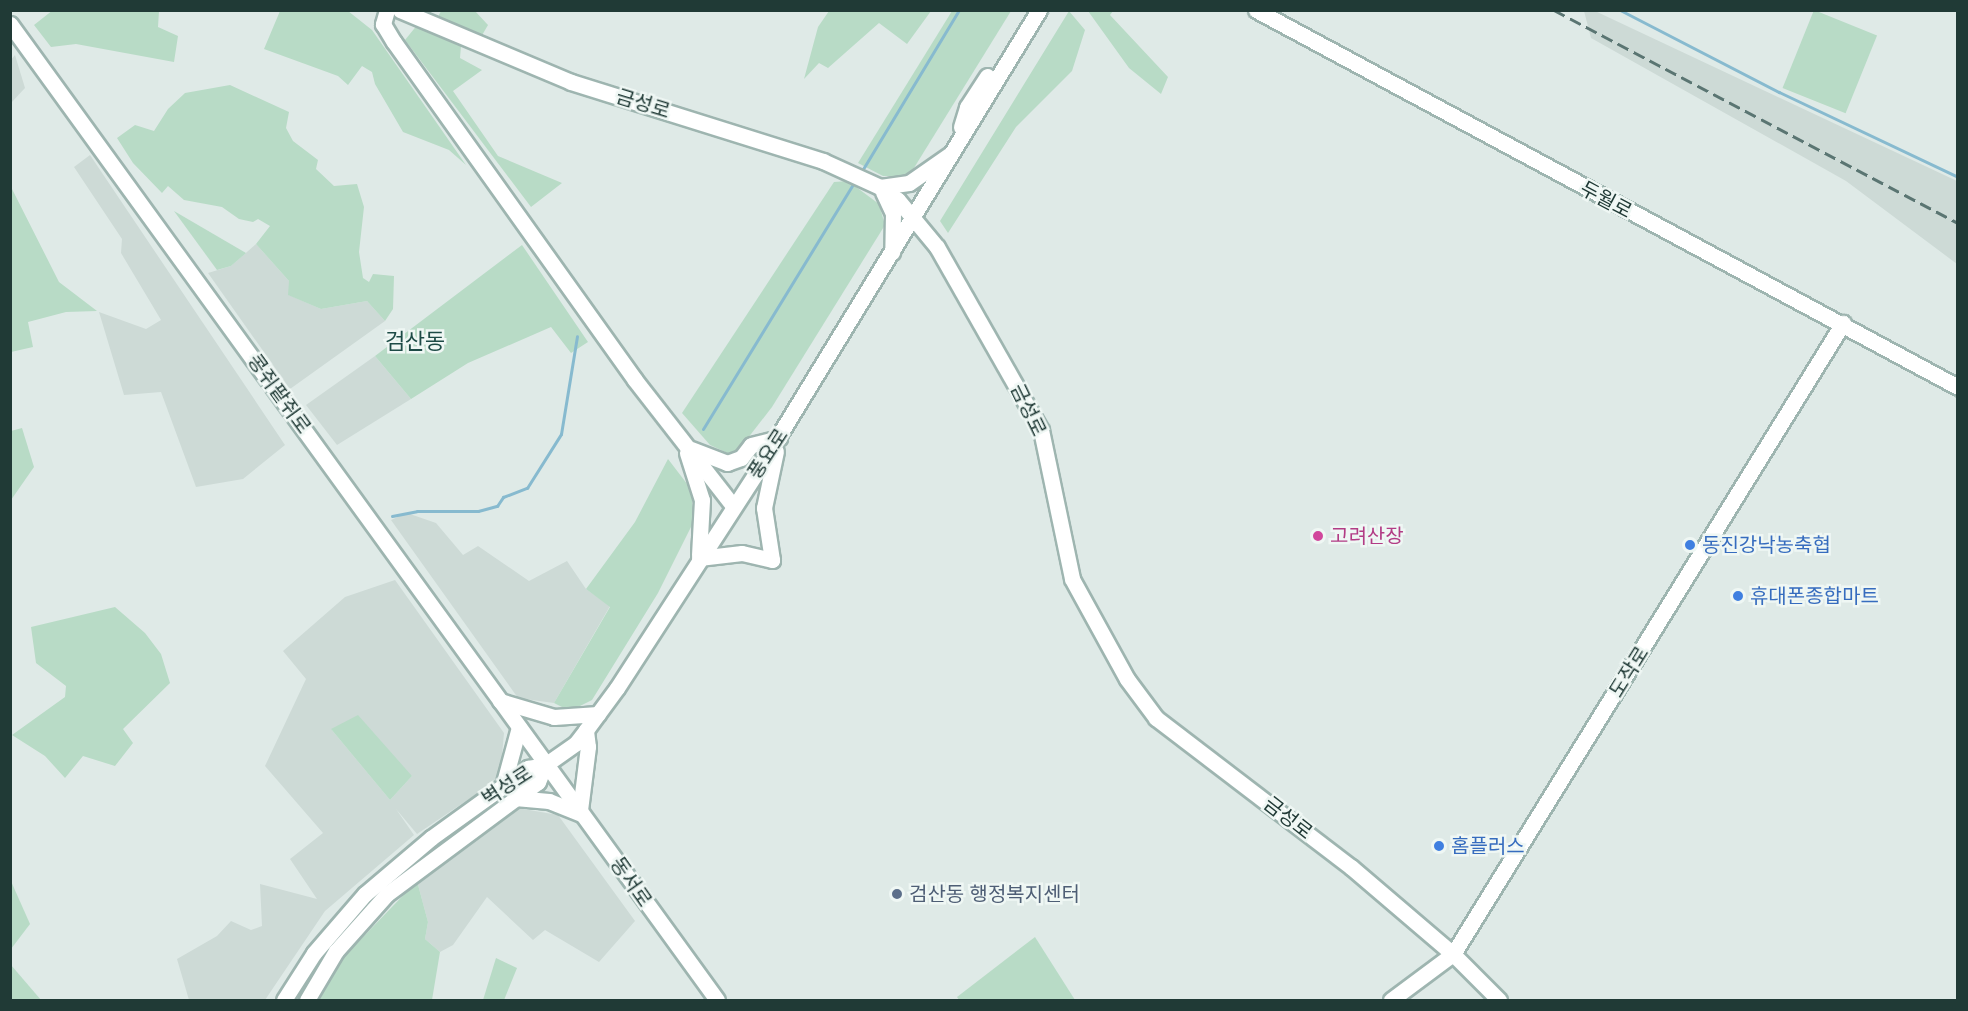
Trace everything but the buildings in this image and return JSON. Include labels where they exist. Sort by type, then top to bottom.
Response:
[{"type":"main road","points":[[387,10],[383,24],[394,42],[685,446],[733,506]]},
{"type":"main road","name":"금성로","points":[[400,10],[571,82],[775,144],[880,186],[915,218],[938,247],[1041,430],[1068,569],[1127,679],[1156,718],[1351,867],[1453,954],[1499,1000]]},
{"type":"main road","points":[[953,150],[967,107],[1028,10]]},
{"type":"main road","name":"풍요로","points":[[545,765],[576,743],[598,714],[779,438],[915,218],[953,150],[1039,10]]},
{"type":"main road","points":[[892,252],[893,213],[880,186],[909,183],[953,150],[985,114],[1049,10]]},
{"type":"main road","name":"두월로","points":[[1256,10],[1756,281],[1843,322],[1958,387]]},
{"type":"main road","name":"콩쥐팥쥐로","points":[[10,24],[545,765]]},
{"type":"main road","name":"도작로","points":[[1391,1000],[1453,954],[1843,322]]},
{"type":"main road","points":[[779,438],[764,508],[772,561],[742,553],[699,558],[702,500],[685,446],[727,463],[741,458],[751,445],[779,438]]},
{"type":"main road","points":[[500,701],[554,717],[598,714]]},
{"type":"main road","points":[[503,786],[519,727]]},
{"type":"main road","points":[[515,798],[549,801],[582,813],[588,747],[586,730]]},
{"type":"main road","name":"벽성로","points":[[284,1000],[314,953],[365,894],[431,838],[528,768],[545,765]]},
{"type":"main road","name":"벽성로","points":[[307,1000],[336,951],[387,894],[538,782],[545,765]]},
{"type":"main road","name":"동서로","points":[[545,765],[717,1000]]},
{"type":"shaded area","points":[[1584,11],[1595,11],[1957,181],[1957,264],[1846,181],[1591,38]]},
{"type":"shaded area","points":[[15,55],[25,88],[11,103],[10,61]]},
{"type":"shaded area","points":[[90,155],[285,445],[243,479],[196,487],[161,392],[124,395],[99,312],[146,329],[161,320],[121,253],[122,239],[74,167]]},
{"type":"shaded area","points":[[256,244],[289,281],[289,295],[321,309],[367,301],[385,321],[290,389],[208,273],[231,266]]},
{"type":"shaded area","points":[[375,356],[411,399],[337,445],[306,405]]},
{"type":"shaded area","points":[[407,513],[436,523],[463,555],[478,546],[529,581],[567,561],[586,589],[610,606],[554,703],[518,698],[391,520]]},
{"type":"shaded area","points":[[395,580],[504,733],[500,778],[417,834],[396,809],[414,835],[325,911],[265,1000],[189,1000],[177,959],[217,936],[231,921],[251,930],[262,926],[260,884],[317,899],[290,859],[323,833],[265,766],[306,679],[283,651],[345,597]],"holes":[[[331,729],[412,776],[390,800]]]},
{"type":"shaded area","points":[[518,808],[558,815],[635,921],[599,962],[545,930],[533,940],[487,897],[453,945],[440,952],[425,939],[428,922],[417,881]]},
{"type":"green space","points":[[53,10],[159,11],[158,27],[178,36],[174,62],[76,44],[51,47],[34,25]]},
{"type":"green space","points":[[1814,10],[1877,35],[1846,113],[1783,88]]},
{"type":"green space","points":[[280,11],[348,11],[372,30],[466,165],[449,150],[403,132],[375,84],[372,72],[362,66],[348,85],[338,76],[264,49]]},
{"type":"green space","points":[[441,11],[475,11],[488,25],[481,37],[436,21]]},
{"type":"green space","points":[[829,11],[931,11],[907,44],[879,23],[828,68],[819,63],[804,79],[818,27]]},
{"type":"green space","points":[[952,11],[1011,11],[909,176],[883,176],[858,163]]},
{"type":"green space","points":[[1069,11],[1085,30],[1072,71],[1016,127],[948,233],[940,221]]},
{"type":"green space","points":[[1088,11],[1113,11],[1110,15],[1168,77],[1161,94],[1129,68]]},
{"type":"green space","points":[[418,24],[461,46],[460,58],[482,70],[453,91],[498,156],[562,183],[531,207],[405,40]]},
{"type":"green space","points":[[230,85],[289,112],[286,128],[293,141],[318,160],[316,169],[334,186],[357,184],[364,207],[359,252],[363,278],[369,282],[373,274],[394,276],[393,309],[385,321],[367,301],[321,309],[288,295],[289,281],[256,244],[270,226],[258,219],[253,222],[239,219],[222,207],[184,200],[168,186],[162,193],[133,163],[117,138],[135,125],[154,131],[168,109],[185,93]]},
{"type":"green space","points":[[848,181],[879,204],[885,225],[772,407],[734,456],[710,445],[682,413],[834,182]]},
{"type":"green space","points":[[11,187],[59,282],[97,311],[66,312],[28,322],[33,347],[11,352]]},
{"type":"green space","points":[[174,211],[246,253],[231,266],[217,270]]},
{"type":"green space","points":[[522,245],[588,342],[571,353],[551,327],[468,363],[411,399],[375,356]]},
{"type":"green space","points":[[22,428],[34,467],[11,500],[11,431]]},
{"type":"green space","points":[[668,459],[691,489],[694,521],[658,593],[592,700],[570,711],[554,703],[610,607],[586,589],[635,522]]},
{"type":"green space","points":[[115,607],[145,633],[161,654],[170,683],[123,729],[133,743],[115,766],[83,756],[65,778],[45,756],[12,735],[65,697],[66,686],[36,663],[31,627]]},
{"type":"green space","points":[[358,715],[412,776],[390,800],[331,729]]},
{"type":"green space","points":[[10,879],[30,924],[11,949],[10,949]]},
{"type":"green space","points":[[417,881],[428,922],[425,939],[440,952],[432,1000],[314,1000],[337,964]]},
{"type":"green space","points":[[1035,937],[1075,1000],[959,1000],[957,997]]},
{"type":"green space","points":[[496,958],[517,968],[504,1000],[483,1000]]},
{"type":"green space","points":[[11,965],[41,1000],[11,1000]]},
{"type":"waterway","points":[[863,169],[959,10]]},
{"type":"waterway","points":[[1620,10],[1779,92],[1958,177]]},
{"type":"waterway","points":[[703,429],[854,183]]},
{"type":"waterway","points":[[392,516],[417,511],[478,511],[497,506],[503,497],[527,488],[561,434],[577,336]]},
{"type":"railway","points":[[1554,10],[1958,223]]},
{"type":"place","name":"고려산장","points":[[1318,536]]},
{"type":"place","name":"동진강낙농축협","points":[[1690,545]]},
{"type":"place","name":"휴대폰종합마트","points":[[1738,596]]},
{"type":"place","name":"홈플러스","points":[[1439,846]]},
{"type":"place","name":"검산동 행정복지센터","points":[[897,894]]},
{"type":"district","name":"검산동","points":[[415,342]]}]
